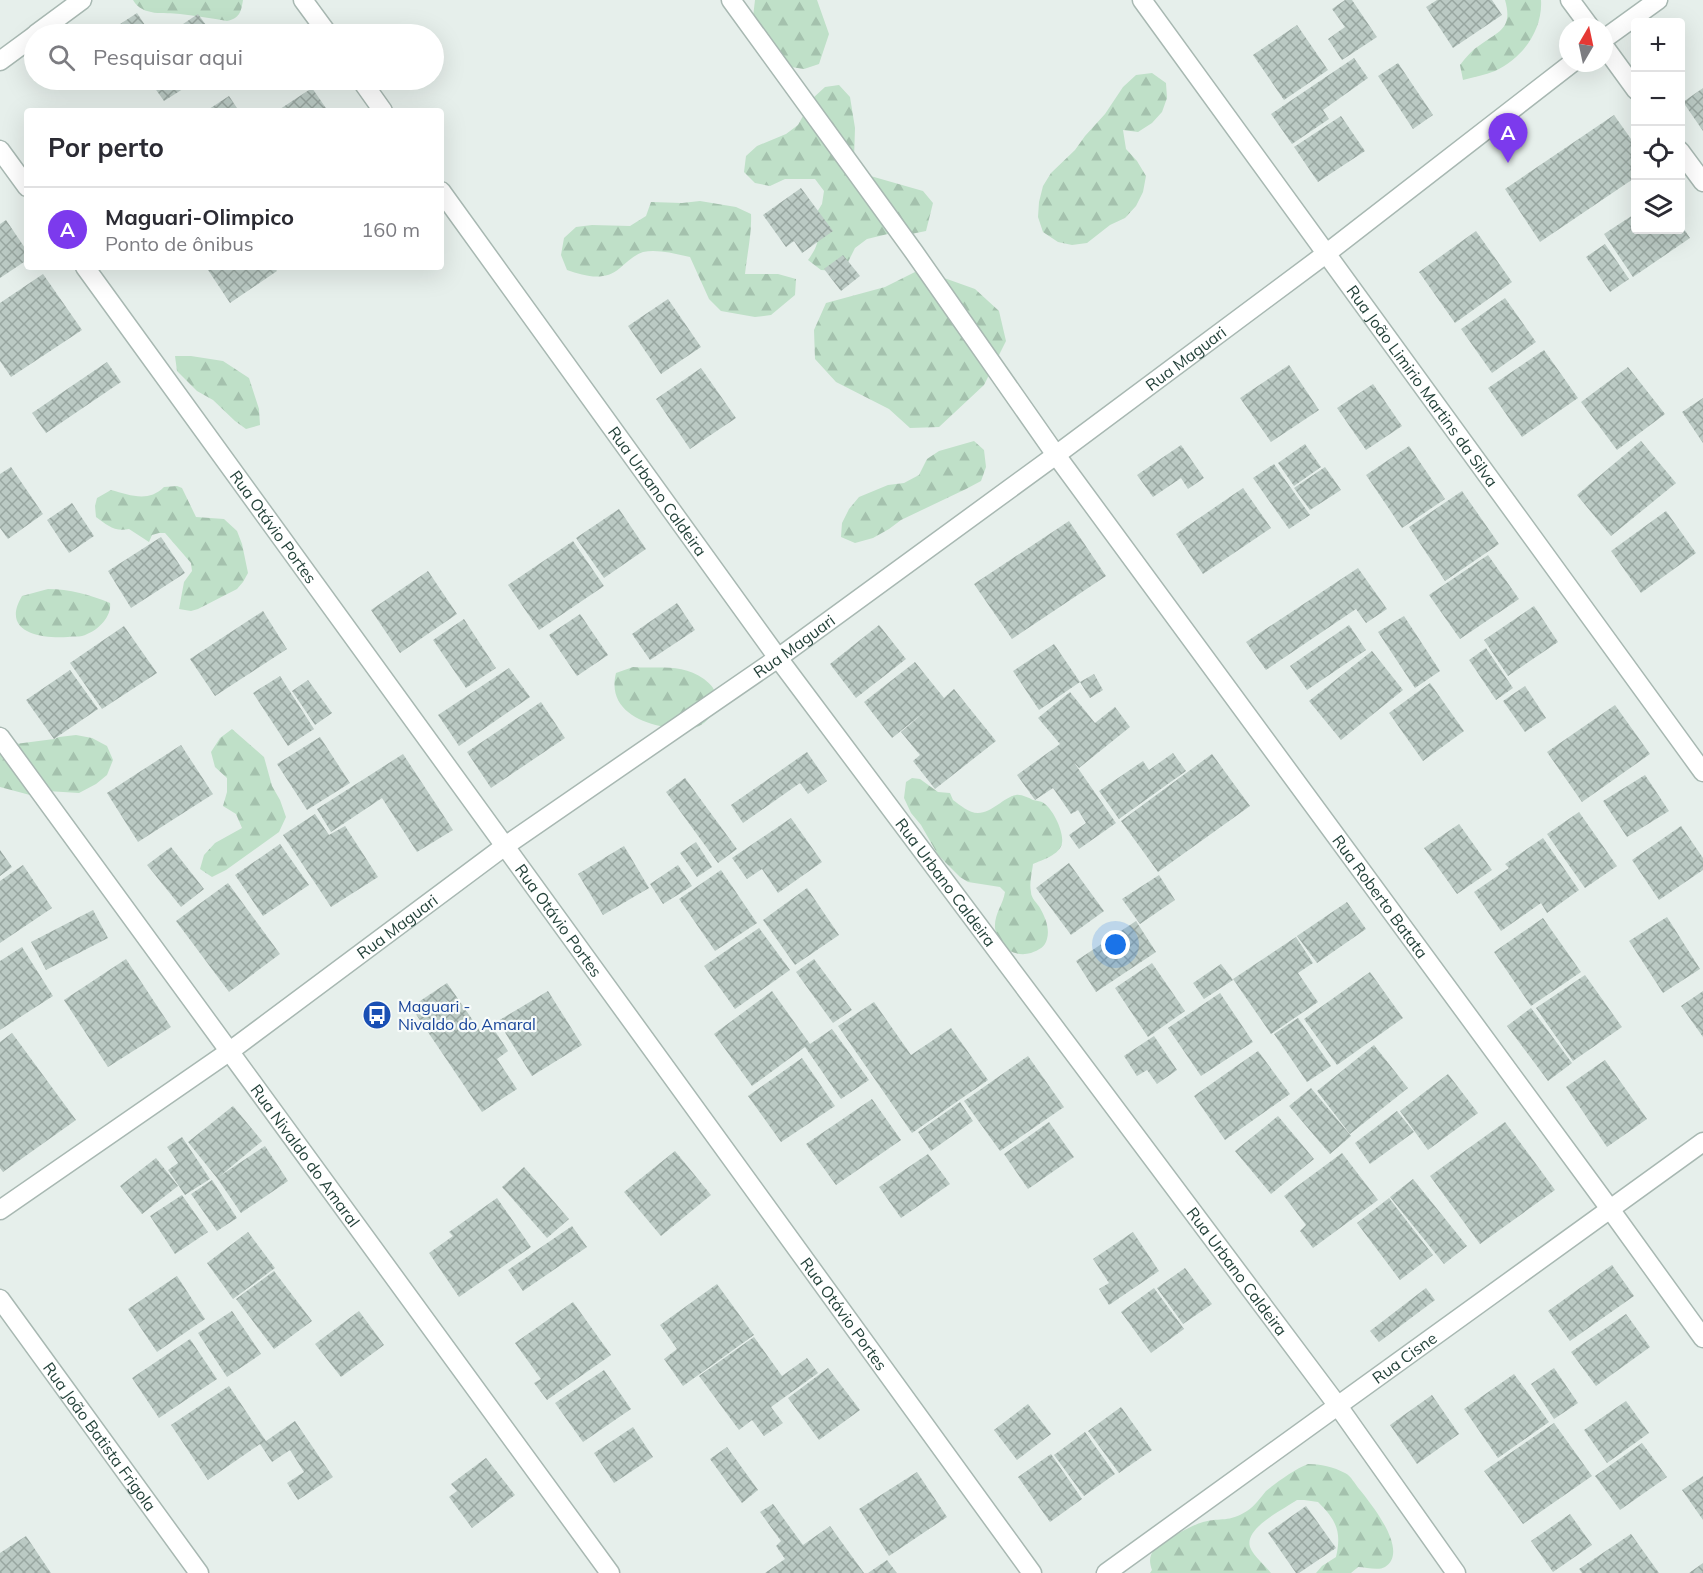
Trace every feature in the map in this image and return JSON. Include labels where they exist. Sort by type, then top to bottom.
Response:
[{"type":"street","points":[[50,24],[82,0]]},
{"type":"street","points":[[303,0],[321,24]]},
{"type":"street","name":"Rua Roberto Batata","points":[[730,0],[914,252],[1056,455],[1703,1338]]},
{"type":"street","name":"Rua João Limirio Martins da Silva","points":[[1142,0],[1703,772]]},
{"type":"street","points":[[1570,0],[1583,18]]},
{"type":"street","points":[[1613,32],[1658,0]]},
{"type":"street","points":[[0,61],[24,43]]},
{"type":"street","points":[[1613,59],[1631,84]]},
{"type":"street","name":"Rua Maguari","points":[[0,1210],[230,1051],[504,846],[778,658],[1056,455],[1326,253],[1560,72]]},
{"type":"street","points":[[368,90],[381,108]]},
{"type":"street","points":[[0,150],[24,183]]},
{"type":"street","points":[[1685,159],[1703,182]]},
{"type":"street","name":"Rua Urbano Caldeira","points":[[444,195],[778,658],[1338,1406],[1456,1573]]},
{"type":"street","name":"Rua Otávio Portes","points":[[87,270],[1032,1573]]},
{"type":"street","name":"Rua Nivaldo do Amaral","points":[[0,736],[610,1573]]},
{"type":"street","name":"Rua Cisne","points":[[1106,1573],[1703,1142]]},
{"type":"street","name":"Rua João Batista Frigola","points":[[0,1299],[199,1573]]},
{"type":"green space","points":[[133,0],[243,0],[239,14],[227,21],[148,11],[142,9]]},
{"type":"green space","points":[[755,0],[817,0],[829,34],[819,64],[804,69],[791,67],[753,17]]},
{"type":"green space","points":[[1505,0],[1541,0],[1538,22],[1529,42],[1505,66],[1463,80],[1460,65],[1472,51],[1499,32],[1506,23]]},
{"type":"green space","points":[[1152,73],[1166,83],[1167,98],[1162,112],[1152,123],[1138,132],[1123,130],[1126,149],[1146,176],[1143,192],[1136,206],[1125,218],[1110,225],[1087,243],[1072,245],[1058,242],[1043,232],[1038,217],[1043,186],[1051,173],[1075,150],[1105,114],[1123,87],[1136,75]]},
{"type":"green space","points":[[839,85],[850,97],[855,128],[854,159],[860,173],[923,191],[933,203],[926,231],[911,234],[896,232],[867,239],[855,248],[848,262],[836,271],[821,270],[808,260],[817,244],[818,235],[814,217],[822,204],[824,191],[815,179],[785,179],[770,186],[755,183],[744,172],[746,156],[757,146],[786,134],[798,125],[813,98],[825,87]]},
{"type":"green space","points":[[700,201],[736,207],[751,214],[745,274],[778,274],[796,279],[795,295],[771,315],[755,317],[721,311],[709,299],[690,257],[649,251],[637,255],[608,275],[587,276],[567,270],[561,255],[564,238],[576,227],[630,226],[646,216],[651,202]]},
{"type":"green space","points":[[915,272],[947,279],[975,289],[999,311],[1006,341],[984,385],[939,427],[910,428],[889,409],[836,382],[815,359],[814,330],[826,303],[885,287]]},
{"type":"green space","points":[[175,356],[223,361],[249,378],[259,409],[260,425],[246,429],[213,400],[197,391],[177,371]]},
{"type":"green space","points":[[974,441],[984,450],[986,467],[981,481],[901,520],[873,538],[855,543],[841,537],[842,523],[849,509],[859,497],[888,485],[904,483],[919,475],[927,459],[939,451]]},
{"type":"green space","points":[[164,487],[182,488],[196,517],[224,519],[237,531],[248,573],[237,589],[191,611],[179,609],[184,582],[192,571],[191,563],[165,533],[152,535],[149,542],[129,529],[115,529],[96,517],[97,498],[111,490],[145,496],[152,495]]},
{"type":"green space","points":[[48,589],[80,593],[110,603],[109,614],[98,627],[82,636],[36,635],[20,626],[16,618],[17,608],[22,596]]},
{"type":"green space","points":[[633,667],[678,669],[704,679],[715,692],[710,717],[697,727],[678,729],[650,723],[632,715],[619,702],[614,684],[616,673]]},
{"type":"green space","points":[[232,729],[264,757],[272,786],[286,817],[279,832],[226,870],[212,877],[200,869],[204,855],[215,843],[242,828],[236,814],[223,806],[227,792],[227,778],[215,767],[211,752],[220,738]]},
{"type":"green space","points":[[76,735],[92,738],[107,746],[113,760],[107,775],[96,784],[79,793],[47,791],[30,795],[0,787],[0,746]]},
{"type":"green space","points":[[912,778],[920,779],[938,792],[950,793],[953,800],[975,813],[988,810],[1011,796],[1018,795],[1042,802],[1050,809],[1059,827],[1062,838],[1061,847],[1046,859],[1033,864],[1030,882],[1032,896],[1042,911],[1047,927],[1047,939],[1041,948],[1031,953],[1018,954],[1007,949],[999,940],[995,923],[1005,892],[1000,887],[968,882],[938,855],[904,798],[906,782]]},
{"type":"green space","points":[[1308,1464],[1336,1469],[1353,1480],[1379,1516],[1391,1539],[1392,1560],[1385,1567],[1375,1569],[1358,1567],[1351,1573],[1316,1573],[1336,1557],[1338,1533],[1333,1520],[1318,1502],[1297,1500],[1266,1520],[1253,1533],[1250,1540],[1252,1551],[1271,1573],[1150,1573],[1152,1570],[1151,1556],[1155,1549],[1164,1542],[1198,1524],[1240,1515],[1252,1507],[1275,1484]]},
{"type":"building","points":[[1345,0],[1352,0],[1377,37],[1342,60],[1328,39],[1345,27],[1332,9]]},
{"type":"building","points":[[1437,0],[1492,0],[1502,15],[1453,48],[1426,7]]},
{"type":"building","points":[[137,13],[144,24],[120,24]]},
{"type":"building","points":[[198,14],[205,24],[183,24]]},
{"type":"building","points":[[1297,25],[1328,70],[1284,100],[1253,55]]},
{"type":"building","points":[[1354,58],[1368,78],[1323,110],[1329,119],[1292,144],[1271,114]]},
{"type":"building","points":[[1398,63],[1433,115],[1413,129],[1378,76]]},
{"type":"building","points":[[1703,88],[1703,131],[1685,105],[1685,101]]},
{"type":"building","points":[[156,90],[181,90],[164,101]]},
{"type":"building","points":[[309,90],[313,90],[326,108],[282,108]]},
{"type":"building","points":[[229,96],[237,108],[211,108]]},
{"type":"building","points":[[1614,115],[1631,139],[1631,180],[1540,242],[1505,189]]},
{"type":"building","points":[[1341,116],[1365,151],[1318,182],[1294,147]]},
{"type":"building","points":[[801,188],[833,231],[802,253],[794,241],[786,247],[763,215]]},
{"type":"building","points":[[1631,216],[1631,234],[1685,234],[1685,230],[1690,238],[1633,277],[1604,234]]},
{"type":"building","points":[[6,220],[24,247],[24,262],[0,278],[0,224]]},
{"type":"building","points":[[1476,231],[1512,282],[1455,323],[1419,272]]},
{"type":"building","points":[[1605,244],[1629,279],[1610,292],[1586,257]]},
{"type":"building","points":[[843,255],[860,276],[841,291],[824,269]]},
{"type":"building","points":[[208,270],[277,271],[230,303]]},
{"type":"building","points":[[43,274],[82,330],[11,377],[0,361],[0,303]]},
{"type":"building","points":[[1505,298],[1536,342],[1492,373],[1461,329]]},
{"type":"building","points":[[668,299],[701,347],[661,374],[628,326]]},
{"type":"building","points":[[1544,350],[1578,398],[1522,437],[1488,388]]},
{"type":"building","points":[[107,362],[121,382],[46,433],[32,413]]},
{"type":"building","points":[[1289,365],[1319,410],[1271,442],[1240,398]]},
{"type":"building","points":[[1628,367],[1665,414],[1617,450],[1581,402]]},
{"type":"building","points":[[701,368],[736,418],[690,449],[656,399]]},
{"type":"building","points":[[1373,384],[1402,426],[1366,450],[1337,408]]},
{"type":"building","points":[[1703,398],[1703,443],[1682,412]]},
{"type":"building","points":[[1641,441],[1676,483],[1611,536],[1577,495]]},
{"type":"building","points":[[1305,444],[1321,467],[1294,486],[1278,463]]},
{"type":"building","points":[[1181,445],[1204,478],[1188,489],[1181,478],[1153,497],[1137,475]]},
{"type":"building","points":[[1409,446],[1445,499],[1402,528],[1366,475]]},
{"type":"building","points":[[1274,464],[1310,515],[1289,529],[1253,478]]},
{"type":"building","points":[[11,467],[43,514],[8,539],[0,528],[0,474]]},
{"type":"building","points":[[1325,467],[1341,490],[1310,510],[1294,488]]},
{"type":"building","points":[[1243,488],[1271,528],[1203,574],[1176,534]]},
{"type":"building","points":[[1462,491],[1499,544],[1445,581],[1409,527]]},
{"type":"building","points":[[72,503],[94,536],[69,553],[47,520]]},
{"type":"building","points":[[619,509],[646,549],[604,578],[576,538]]},
{"type":"building","points":[[1666,511],[1696,553],[1641,593],[1611,551]]},
{"type":"building","points":[[1069,521],[1106,576],[1012,639],[974,584]]},
{"type":"building","points":[[161,537],[185,573],[131,608],[108,571]]},
{"type":"building","points":[[573,541],[604,586],[539,630],[508,585]]},
{"type":"building","points":[[1488,555],[1519,599],[1460,639],[1429,595]]},
{"type":"building","points":[[1358,568],[1387,609],[1366,623],[1356,609],[1266,670],[1246,642]]},
{"type":"building","points":[[428,571],[457,614],[400,653],[371,610]]},
{"type":"building","points":[[677,603],[695,630],[650,660],[632,634]]},
{"type":"building","points":[[1534,606],[1558,642],[1508,676],[1484,640]]},
{"type":"building","points":[[263,611],[287,649],[215,696],[190,659]]},
{"type":"building","points":[[580,614],[608,655],[577,676],[549,635]]},
{"type":"building","points":[[1404,616],[1440,671],[1415,688],[1378,632]]},
{"type":"building","points":[[464,619],[496,668],[466,688],[433,640]]},
{"type":"building","points":[[879,625],[906,659],[856,698],[830,664]]},
{"type":"building","points":[[1349,625],[1366,650],[1307,690],[1290,666]]},
{"type":"building","points":[[124,626],[157,673],[102,709],[70,663]]},
{"type":"building","points":[[1054,644],[1080,682],[1039,710],[1013,671]]},
{"type":"building","points":[[1486,648],[1513,688],[1496,700],[1469,660]]},
{"type":"building","points":[[1372,651],[1403,690],[1341,740],[1309,701]]},
{"type":"building","points":[[915,662],[944,698],[954,689],[996,741],[935,789],[913,761],[920,755],[901,732],[928,709],[892,738],[864,702]]},
{"type":"building","points":[[509,668],[530,697],[459,746],[438,715]]},
{"type":"building","points":[[70,670],[98,709],[54,739],[26,700]]},
{"type":"building","points":[[1094,674],[1103,690],[1090,698],[1080,682]]},
{"type":"building","points":[[280,676],[314,729],[288,746],[253,693]]},
{"type":"building","points":[[308,680],[332,713],[315,725],[292,691]]},
{"type":"building","points":[[1430,683],[1464,731],[1423,761],[1389,713]]},
{"type":"building","points":[[1525,686],[1546,718],[1525,732],[1503,701]]},
{"type":"building","points":[[1070,692],[1095,723],[1115,707],[1130,727],[1079,768],[1073,761],[1116,823],[1079,849],[1069,835],[1086,823],[1078,810],[1071,814],[1053,788],[1035,800],[1017,775],[1060,744],[1038,718]]},
{"type":"building","points":[[541,702],[565,738],[491,788],[467,752]]},
{"type":"building","points":[[1615,705],[1650,754],[1582,802],[1547,752]]},
{"type":"building","points":[[320,737],[350,783],[307,810],[277,764]]},
{"type":"building","points":[[181,745],[213,794],[138,842],[107,793]]},
{"type":"building","points":[[807,752],[827,781],[808,794],[800,783],[743,823],[731,805]]},
{"type":"building","points":[[1173,753],[1186,771],[1119,819],[1099,791],[1143,761],[1149,770]]},
{"type":"building","points":[[403,754],[453,830],[417,852],[382,798],[331,832],[317,809]]},
{"type":"building","points":[[1212,754],[1250,806],[1158,872],[1121,821]]},
{"type":"building","points":[[1645,775],[1669,811],[1627,837],[1603,801]]},
{"type":"building","points":[[685,778],[737,849],[718,863],[666,792]]},
{"type":"building","points":[[1579,812],[1617,866],[1585,888],[1547,834]]},
{"type":"building","points":[[315,814],[329,835],[345,826],[378,877],[331,907],[283,835]]},
{"type":"building","points":[[791,818],[822,862],[778,893],[762,869],[747,879],[732,858]]},
{"type":"building","points":[[1459,824],[1492,870],[1457,894],[1424,848]]},
{"type":"building","points":[[1681,826],[1703,858],[1703,870],[1659,900],[1632,860]]},
{"type":"building","points":[[1543,838],[1579,890],[1547,913],[1541,903],[1501,931],[1474,892],[1509,868],[1505,864]]},
{"type":"building","points":[[696,842],[712,867],[697,877],[680,853]]},
{"type":"building","points":[[280,844],[309,885],[263,916],[235,875]]},
{"type":"building","points":[[624,846],[649,888],[603,915],[578,874]]},
{"type":"building","points":[[171,847],[204,889],[181,907],[147,865]]},
{"type":"building","points":[[0,850],[12,867],[0,876]]},
{"type":"building","points":[[1069,863],[1104,911],[1071,935],[1036,888]]},
{"type":"building","points":[[23,865],[52,908],[0,943],[0,881]]},
{"type":"building","points":[[678,865],[692,886],[663,904],[650,884]]},
{"type":"building","points":[[721,870],[757,923],[715,951],[679,899]]},
{"type":"building","points":[[1159,875],[1175,900],[1140,924],[1122,899]]},
{"type":"building","points":[[228,883],[280,954],[229,992],[176,921]]},
{"type":"building","points":[[807,888],[839,935],[795,965],[763,920]]},
{"type":"building","points":[[1347,902],[1366,929],[1317,963],[1297,936]]},
{"type":"building","points":[[93,910],[108,938],[46,970],[31,942]]},
{"type":"building","points":[[1667,917],[1700,969],[1663,993],[1629,941]]},
{"type":"building","points":[[1543,918],[1581,972],[1531,1006],[1494,952]]},
{"type":"building","points":[[1136,921],[1156,952],[1096,992],[1076,961]]},
{"type":"building","points":[[759,928],[790,970],[735,1009],[704,966]]},
{"type":"building","points":[[1296,937],[1313,963],[1298,973],[1318,1002],[1271,1034],[1233,979]]},
{"type":"building","points":[[22,947],[53,996],[0,1030],[0,961]]},
{"type":"building","points":[[126,959],[171,1027],[108,1067],[64,1000]]},
{"type":"building","points":[[814,959],[852,1010],[833,1023],[796,972]]},
{"type":"building","points":[[1152,963],[1185,1011],[1148,1037],[1115,988]]},
{"type":"building","points":[[1221,964],[1233,980],[1204,999],[1193,983]]},
{"type":"building","points":[[1370,972],[1403,1018],[1337,1065],[1304,1019]]},
{"type":"building","points":[[1585,975],[1622,1027],[1573,1061],[1536,1008]]},
{"type":"building","points":[[447,983],[481,1032],[491,1025],[508,1051],[497,1059],[517,1089],[482,1112],[411,1007]]},
{"type":"building","points":[[548,991],[582,1045],[532,1076],[498,1021]]},
{"type":"building","points":[[772,991],[810,1044],[832,1029],[869,1080],[841,1099],[805,1047],[752,1086],[714,1034]]},
{"type":"building","points":[[1703,991],[1703,1037],[1681,1006]]},
{"type":"building","points":[[1220,993],[1253,1042],[1201,1076],[1168,1028]]},
{"type":"building","points":[[874,1002],[911,1055],[951,1028],[988,1080],[912,1133],[838,1026]]},
{"type":"building","points":[[1531,1008],[1572,1063],[1548,1081],[1507,1026]]},
{"type":"building","points":[[1298,1018],[1331,1066],[1307,1082],[1274,1034]]},
{"type":"building","points":[[12,1033],[76,1120],[3,1172],[0,1168],[0,1042]]},
{"type":"building","points":[[1154,1036],[1177,1070],[1157,1084],[1147,1070],[1137,1076],[1124,1056]]},
{"type":"building","points":[[1374,1045],[1408,1088],[1350,1134],[1317,1091]]},
{"type":"building","points":[[1258,1051],[1290,1094],[1225,1140],[1194,1096]]},
{"type":"building","points":[[1028,1056],[1064,1107],[1000,1151],[964,1101]]},
{"type":"building","points":[[802,1058],[835,1106],[781,1142],[748,1096]]},
{"type":"building","points":[[1605,1060],[1647,1119],[1607,1147],[1566,1087]]},
{"type":"building","points":[[1448,1074],[1478,1113],[1428,1150],[1400,1111]]},
{"type":"building","points":[[1311,1088],[1351,1136],[1330,1154],[1289,1106]]},
{"type":"building","points":[[872,1099],[901,1140],[836,1185],[806,1144]]},
{"type":"building","points":[[960,1102],[973,1121],[931,1151],[918,1132]]},
{"type":"building","points":[[233,1106],[262,1141],[220,1176],[265,1146],[288,1181],[241,1213],[188,1142]]},
{"type":"building","points":[[1397,1111],[1414,1132],[1370,1164],[1355,1143]]},
{"type":"building","points":[[1278,1116],[1314,1159],[1271,1194],[1235,1151]]},
{"type":"building","points":[[1049,1122],[1074,1157],[1028,1189],[1004,1154]]},
{"type":"building","points":[[1505,1122],[1555,1190],[1480,1244],[1430,1176]]},
{"type":"building","points":[[182,1137],[210,1179],[185,1195],[168,1170],[178,1163],[167,1147]]},
{"type":"building","points":[[675,1151],[711,1195],[661,1236],[624,1192]]},
{"type":"building","points":[[1342,1153],[1378,1200],[1313,1248],[1300,1231],[1306,1225],[1284,1196]]},
{"type":"building","points":[[928,1154],[950,1184],[901,1218],[879,1187]]},
{"type":"building","points":[[156,1158],[178,1186],[142,1214],[120,1186]]},
{"type":"building","points":[[524,1167],[569,1219],[547,1238],[502,1187]]},
{"type":"building","points":[[1413,1179],[1467,1246],[1444,1264],[1390,1197]]},
{"type":"building","points":[[212,1180],[237,1218],[217,1231],[191,1194]]},
{"type":"building","points":[[182,1195],[208,1232],[175,1254],[150,1216]]},
{"type":"building","points":[[497,1198],[531,1247],[459,1297],[429,1253],[453,1236],[449,1232]]},
{"type":"building","points":[[1389,1198],[1433,1255],[1400,1280],[1357,1223]]},
{"type":"building","points":[[572,1226],[587,1247],[523,1291],[508,1270]]},
{"type":"building","points":[[248,1232],[275,1268],[233,1299],[207,1263]]},
{"type":"building","points":[[1133,1232],[1159,1271],[1109,1305],[1099,1289],[1109,1283],[1093,1259]]},
{"type":"building","points":[[1612,1265],[1634,1296],[1570,1341],[1548,1311]]},
{"type":"building","points":[[1185,1268],[1212,1304],[1183,1324],[1157,1288]]},
{"type":"building","points":[[274,1271],[312,1321],[274,1349],[236,1299]]},
{"type":"building","points":[[177,1276],[205,1319],[157,1352],[128,1309]]},
{"type":"building","points":[[717,1284],[754,1335],[683,1386],[664,1359],[677,1349],[660,1325]]},
{"type":"building","points":[[1154,1288],[1184,1329],[1151,1353],[1121,1312]]},
{"type":"building","points":[[1426,1288],[1435,1300],[1379,1342],[1370,1331]]},
{"type":"building","points":[[573,1302],[611,1355],[547,1400],[534,1383],[541,1379],[515,1343]]},
{"type":"building","points":[[232,1311],[261,1354],[227,1377],[198,1333]]},
{"type":"building","points":[[359,1311],[384,1345],[341,1377],[315,1344]]},
{"type":"building","points":[[1626,1314],[1650,1347],[1596,1386],[1571,1352]]},
{"type":"building","points":[[754,1337],[782,1376],[807,1358],[818,1373],[771,1407],[783,1423],[764,1436],[752,1420],[739,1430],[699,1376]]},
{"type":"building","points":[[190,1339],[217,1379],[159,1418],[132,1378]]},
{"type":"building","points":[[828,1368],[860,1410],[819,1440],[788,1398]]},
{"type":"building","points":[[1554,1368],[1578,1403],[1554,1419],[1531,1384]]},
{"type":"building","points":[[604,1370],[631,1409],[583,1442],[555,1403]]},
{"type":"building","points":[[1514,1374],[1549,1422],[1498,1458],[1464,1409]]},
{"type":"building","points":[[229,1386],[266,1441],[295,1421],[333,1477],[298,1500],[287,1483],[304,1472],[290,1450],[272,1462],[260,1444],[208,1480],[171,1425]]},
{"type":"building","points":[[1432,1395],[1459,1434],[1417,1464],[1390,1425]]},
{"type":"building","points":[[1626,1401],[1649,1433],[1607,1463],[1584,1430]]},
{"type":"building","points":[[1028,1404],[1051,1434],[1017,1460],[994,1430]]},
{"type":"building","points":[[1121,1407],[1152,1450],[1119,1473],[1088,1431]]},
{"type":"building","points":[[1554,1423],[1592,1476],[1523,1524],[1484,1471]]},
{"type":"building","points":[[633,1427],[653,1457],[614,1483],[594,1453]]},
{"type":"building","points":[[1085,1432],[1115,1474],[1084,1496],[1054,1455]]},
{"type":"building","points":[[1642,1443],[1667,1477],[1620,1510],[1595,1476]]},
{"type":"building","points":[[727,1447],[758,1490],[742,1503],[710,1459]]},
{"type":"building","points":[[1051,1454],[1082,1499],[1050,1522],[1018,1477]]},
{"type":"building","points":[[486,1458],[515,1495],[472,1528],[449,1497],[457,1491],[451,1484]]},
{"type":"building","points":[[917,1472],[947,1517],[889,1556],[859,1509]]},
{"type":"building","points":[[1703,1476],[1703,1520],[1682,1490]]},
{"type":"building","points":[[773,1504],[803,1545],[830,1526],[864,1573],[765,1573],[785,1559],[776,1546],[781,1541],[760,1512]]},
{"type":"building","points":[[1306,1506],[1336,1548],[1296,1573],[1268,1533]]},
{"type":"building","points":[[1570,1514],[1592,1545],[1553,1572],[1531,1541]]},
{"type":"building","points":[[1631,1534],[1659,1573],[1582,1573],[1579,1569]]},
{"type":"building","points":[[26,1536],[51,1573],[0,1573],[0,1553]]},
{"type":"building","points":[[887,1560],[897,1573],[868,1573]]},
{"type":"building","points":[[1703,1563],[1703,1573],[1689,1573]]},
{"type":"place","name":"Maguari-Olimpico","points":[[1508,163]]},
{"type":"place","name":"Maguari - Nivaldo do Amaral","points":[[377,1015]]}]
